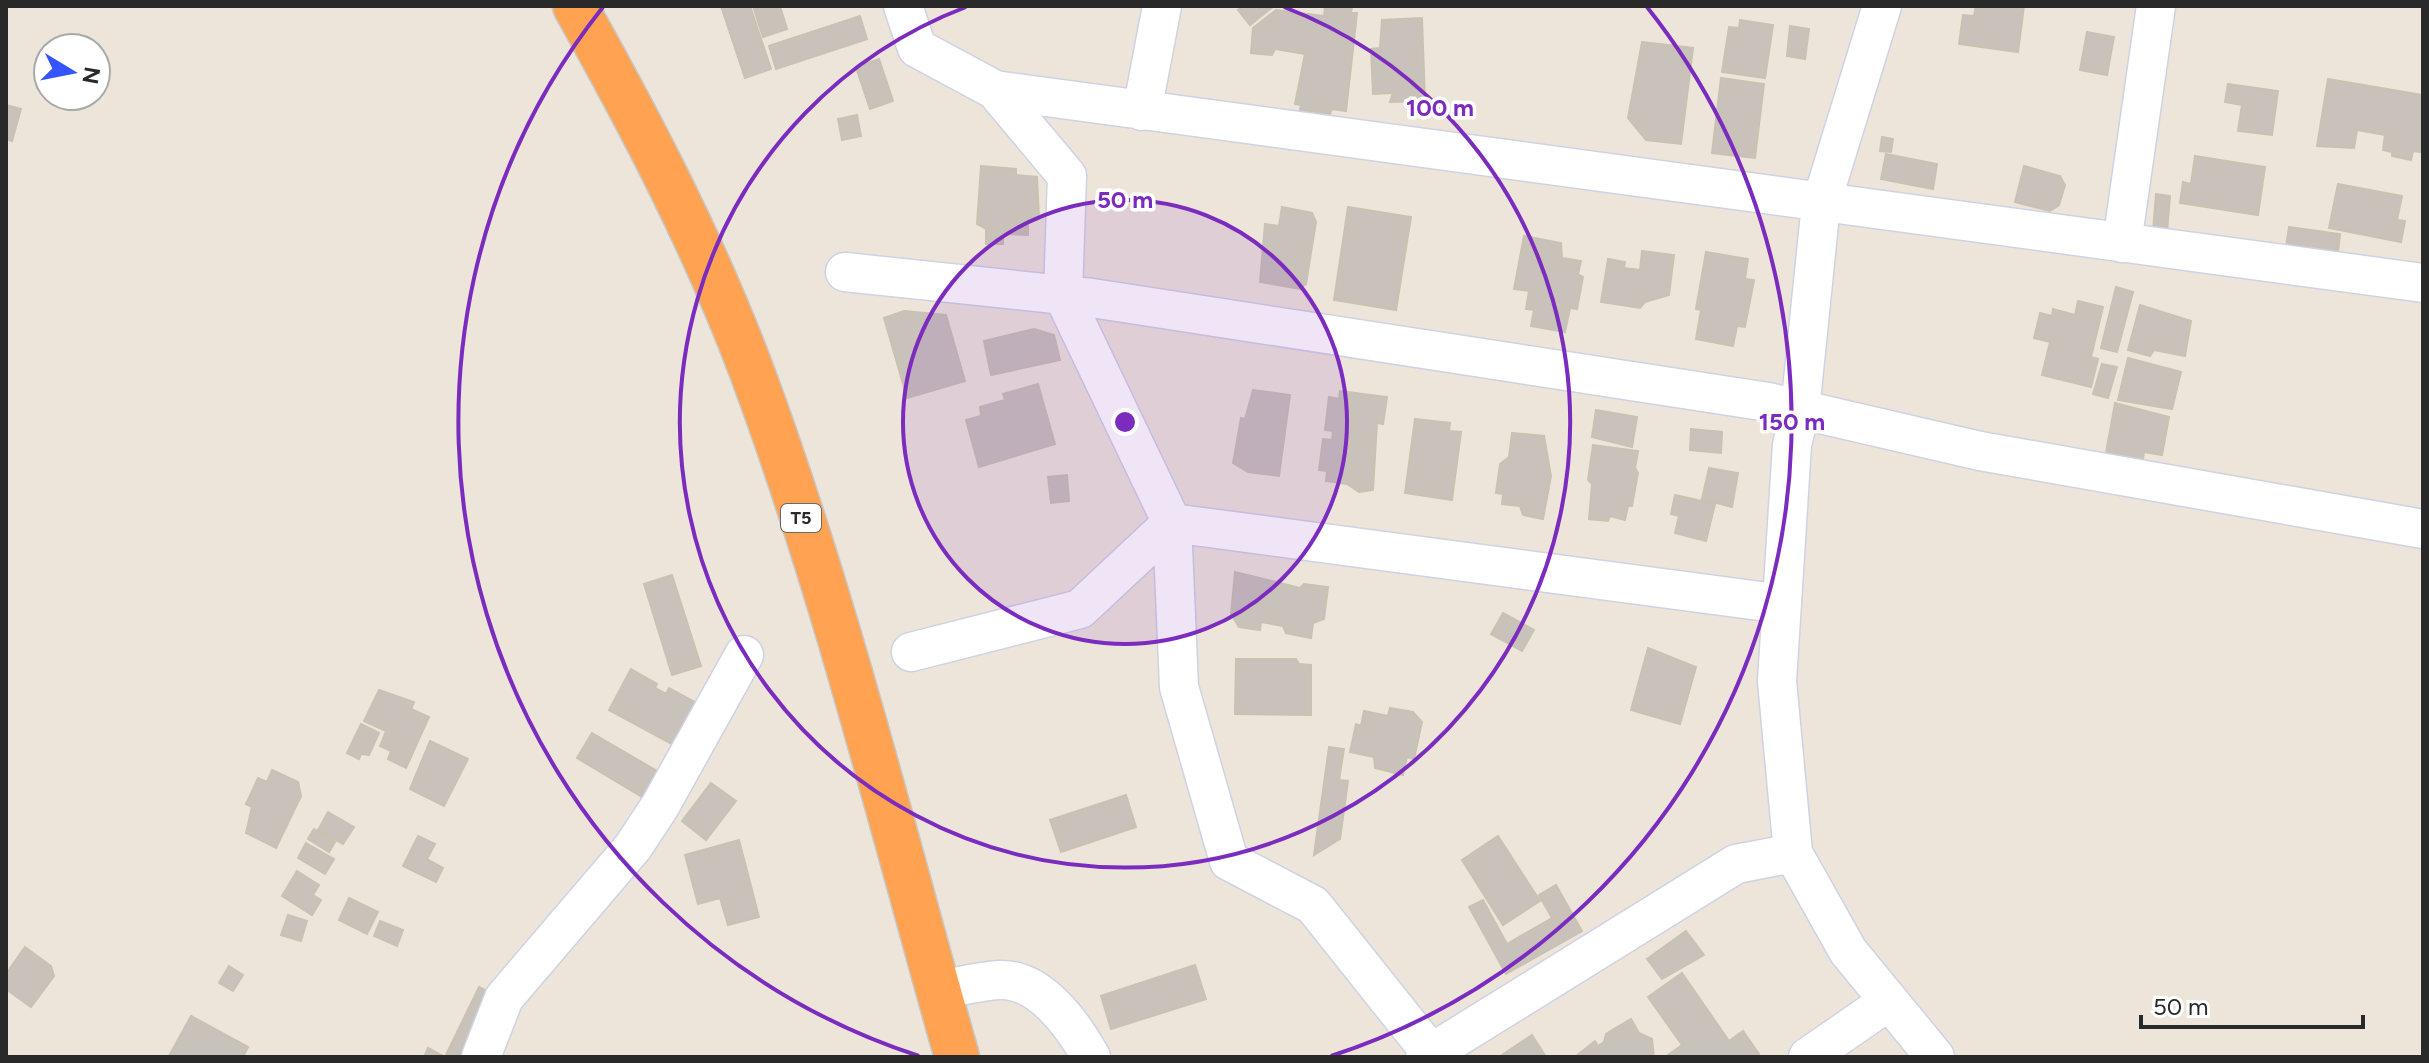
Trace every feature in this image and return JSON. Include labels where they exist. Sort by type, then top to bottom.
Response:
[{"type":"highway","name":"T5","points":[[575,6],[651,146],[751,370],[806,532],[957,1057]]},
{"type":"street","points":[[903,6],[917,48],[995,90],[2423,283]]},
{"type":"street","points":[[1142,111],[1162,6]]},
{"type":"street","points":[[1882,6],[1821,204],[1800,410],[1792,445],[1777,681],[1793,853],[1848,951],[1935,1057]]},
{"type":"street","points":[[2122,243],[2156,6]]},
{"type":"street","points":[[995,90],[1067,176],[1063,295],[1172,523],[1179,687],[1229,861],[1313,905],[1428,1055],[1736,864],[1793,853]]},
{"type":"street","points":[[845,272],[1063,295],[1800,410],[1980,451],[2423,529]]},
{"type":"street","points":[[1172,523],[1782,604]]},
{"type":"street","points":[[911,652],[1080,609],[1172,523]]},
{"type":"street","points":[[481,1057],[504,998],[633,847],[654,816],[744,655]]},
{"type":"street","points":[[938,990],[1003,980],[1035,989],[1056,1009],[1091,1057]]},
{"type":"street","points":[[1808,1057],[1889,1001]]},
{"type":"building","points":[[721,6],[750,6],[771,69],[745,78]]},
{"type":"building","points":[[753,6],[780,6],[787,29],[763,37]]},
{"type":"building","points":[[1243,6],[1274,6],[1250,25],[1238,10]]},
{"type":"building","points":[[1325,6],[1352,6],[1351,13],[1357,13],[1346,111],[1332,109],[1330,114],[1300,110],[1301,105],[1295,104],[1305,54],[1275,49],[1272,55],[1251,53],[1253,28],[1276,10],[1324,16]]},
{"type":"building","points":[[1976,6],[2024,6],[2018,52],[1959,44],[1963,15],[1974,16]]},
{"type":"building","points":[[860,16],[867,39],[776,69],[769,46]]},
{"type":"building","points":[[1422,18],[1425,101],[1390,102],[1393,93],[1373,94],[1371,49],[1380,48],[1382,20]]},
{"type":"building","points":[[1740,20],[1773,25],[1765,78],[1722,72],[1729,27],[1739,28]]},
{"type":"building","points":[[1790,26],[1809,29],[1805,59],[1787,56]]},
{"type":"building","points":[[2087,32],[2114,37],[2107,75],[2080,70]]},
{"type":"building","points":[[1642,42],[1693,48],[1681,144],[1646,140],[1628,118]]},
{"type":"building","points":[[879,59],[893,101],[870,109],[856,67]]},
{"type":"building","points":[[1721,78],[1764,84],[1755,158],[1712,153]]},
{"type":"building","points":[[2328,79],[2423,95],[2421,152],[2413,151],[2411,160],[2392,156],[2392,152],[2383,150],[2385,135],[2357,130],[2354,148],[2317,146]]},
{"type":"building","points":[[2228,84],[2278,91],[2272,135],[2238,131],[2242,105],[2225,102]]},
{"type":"building","points":[[6,105],[21,109],[12,141],[6,139]]},
{"type":"building","points":[[857,115],[861,136],[842,140],[838,119]]},
{"type":"building","points":[[1882,137],[1893,139],[1891,152],[1880,151]]},
{"type":"building","points":[[1886,154],[1937,164],[1933,189],[1881,179]]},
{"type":"building","points":[[2195,156],[2265,167],[2258,215],[2180,203],[2183,182],[2191,184]]},
{"type":"building","points":[[981,166],[1016,169],[1016,175],[1037,177],[1039,218],[1028,218],[1028,235],[1003,234],[1003,244],[986,244],[986,229],[977,224]]},
{"type":"building","points":[[2024,166],[2060,176],[2065,185],[2059,205],[2050,211],[2015,202]]},
{"type":"building","points":[[2338,184],[2402,196],[2397,220],[2405,221],[2401,242],[2329,228]]},
{"type":"building","points":[[2156,194],[2170,196],[2167,232],[2153,231]]},
{"type":"building","points":[[1282,207],[1312,213],[1316,222],[1306,284],[1300,289],[1260,282],[1265,224],[1279,226]]},
{"type":"building","points":[[1348,207],[1411,217],[1396,310],[1334,300]]},
{"type":"building","points":[[2289,227],[2340,234],[2337,261],[2285,253]]},
{"type":"building","points":[[1524,236],[1561,243],[1562,258],[1581,261],[1578,274],[1583,277],[1577,309],[1570,308],[1565,332],[1531,326],[1534,310],[1526,309],[1529,291],[1514,289]]},
{"type":"building","points":[[1642,251],[1674,255],[1669,295],[1645,302],[1640,308],[1601,302],[1608,259],[1625,262],[1624,268],[1640,270]]},
{"type":"building","points":[[1706,252],[1748,259],[1745,279],[1754,280],[1745,327],[1737,326],[1733,346],[1696,339],[1701,310],[1696,309]]},
{"type":"building","points":[[2116,287],[2133,292],[2117,352],[2101,348]]},
{"type":"building","points":[[2078,301],[2103,307],[2091,357],[2098,359],[2091,387],[2042,375],[2050,342],[2034,338],[2040,313],[2052,316],[2053,309],[2075,315]]},
{"type":"building","points":[[2140,305],[2191,321],[2185,356],[2154,350],[2150,356],[2128,350]]},
{"type":"building","points":[[904,311],[946,315],[965,381],[907,398],[884,318]]},
{"type":"building","points":[[1034,329],[1054,335],[1060,360],[991,375],[984,341]]},
{"type":"building","points":[[2128,358],[2181,372],[2172,409],[2118,400]]},
{"type":"building","points":[[2102,364],[2117,367],[2108,398],[2093,394]]},
{"type":"building","points":[[1038,384],[1055,444],[979,467],[966,420],[981,416],[980,407],[1005,400],[1003,394]]},
{"type":"building","points":[[1253,390],[1290,395],[1279,476],[1248,472],[1233,463],[1241,418],[1245,419]]},
{"type":"building","points":[[1340,391],[1387,397],[1383,424],[1377,423],[1373,490],[1359,492],[1347,484],[1326,481],[1327,471],[1319,470],[1323,439],[1332,440],[1333,431],[1325,430],[1329,397],[1339,399]]},
{"type":"building","points":[[2115,403],[2169,417],[2162,455],[2144,452],[2143,459],[2127,459],[2106,453]]},
{"type":"building","points":[[1596,410],[1637,417],[1632,447],[1592,437]]},
{"type":"building","points":[[1415,419],[1450,423],[1449,431],[1461,432],[1452,500],[1405,493]]},
{"type":"building","points":[[1691,429],[1722,432],[1721,453],[1690,450]]},
{"type":"building","points":[[1512,433],[1544,436],[1551,476],[1543,519],[1523,515],[1520,506],[1502,504],[1503,494],[1496,493],[1500,464],[1509,457]]},
{"type":"building","points":[[1593,445],[1638,451],[1632,506],[1628,506],[1625,520],[1610,516],[1608,521],[1589,519],[1592,484],[1588,480]]},
{"type":"building","points":[[1709,468],[1738,473],[1732,507],[1702,499]]},
{"type":"building","points":[[1067,475],[1069,501],[1051,503],[1048,477]]},
{"type":"building","points":[[1675,495],[1715,504],[1706,541],[1675,533],[1679,516],[1671,514]]},
{"type":"building","points":[[1235,572],[1300,588],[1304,584],[1328,587],[1324,619],[1313,623],[1311,638],[1286,633],[1283,626],[1261,622],[1260,630],[1239,627],[1231,614]]},
{"type":"building","points":[[672,575],[701,666],[672,675],[644,584]]},
{"type":"building","points":[[1503,613],[1534,630],[1522,651],[1491,634]]},
{"type":"building","points":[[1648,648],[1696,667],[1680,724],[1631,710]]},
{"type":"building","points":[[1236,659],[1296,659],[1299,664],[1311,665],[1311,715],[1235,714]]},
{"type":"building","points":[[631,669],[657,684],[655,688],[666,694],[669,688],[702,706],[679,748],[609,710]]},
{"type":"building","points":[[379,690],[414,702],[411,709],[429,717],[406,768],[388,759],[391,751],[380,746],[386,731],[364,721]]},
{"type":"building","points":[[1390,708],[1413,712],[1422,722],[1414,759],[1407,757],[1403,775],[1375,768],[1374,757],[1350,752],[1356,724],[1361,726],[1364,711],[1388,716]]},
{"type":"building","points":[[361,724],[379,733],[369,755],[361,754],[359,759],[347,753]]},
{"type":"building","points":[[592,733],[664,775],[649,801],[577,758]]},
{"type":"building","points":[[430,741],[468,759],[444,806],[410,789]]},
{"type":"building","points":[[1329,747],[1344,749],[1339,780],[1348,781],[1340,839],[1314,855]]},
{"type":"building","points":[[272,770],[298,782],[301,796],[276,848],[246,833],[252,807],[246,804],[258,778],[267,782]]},
{"type":"building","points":[[711,783],[736,801],[706,840],[682,821]]},
{"type":"building","points":[[1126,795],[1136,827],[1061,852],[1050,820]]},
{"type":"building","points":[[328,812],[354,827],[343,844],[318,830]]},
{"type":"building","points":[[314,829],[335,842],[329,852],[308,839]]},
{"type":"building","points":[[418,836],[435,844],[427,859],[443,868],[436,882],[403,866]]},
{"type":"building","points":[[1498,836],[1540,901],[1503,925],[1462,860]]},
{"type":"building","points":[[739,840],[759,917],[728,925],[720,898],[698,904],[685,855]]},
{"type":"building","points":[[306,843],[334,859],[325,874],[298,858]]},
{"type":"building","points":[[297,871],[319,885],[313,895],[321,900],[312,915],[282,896]]},
{"type":"building","points":[[1556,885],[1582,931],[1506,974],[1469,907],[1483,900],[1507,944],[1552,918],[1539,895]]},
{"type":"building","points":[[349,898],[378,912],[367,934],[339,920]]},
{"type":"building","points":[[288,915],[307,921],[301,941],[281,935]]},
{"type":"building","points":[[380,921],[403,930],[397,946],[374,936]]},
{"type":"building","points":[[1686,931],[1704,955],[1662,979],[1647,959]]},
{"type":"building","points":[[25,947],[51,966],[54,976],[31,1007],[6,989],[6,974]]},
{"type":"building","points":[[1195,965],[1206,999],[1111,1029],[1101,996]]},
{"type":"building","points":[[229,966],[243,975],[233,991],[219,983]]},
{"type":"building","points":[[1682,973],[1729,1041],[1743,1031],[1759,1054],[1755,1057],[1665,1057],[1682,1045],[1648,997]]},
{"type":"building","points":[[479,987],[500,998],[472,1057],[445,1057]]},
{"type":"building","points":[[191,1016],[248,1047],[243,1057],[169,1056]]},
{"type":"building","points":[[1631,1019],[1639,1033],[1652,1039],[1654,1057],[1575,1057],[1595,1041],[1598,1046],[1604,1042],[1606,1034]]},
{"type":"building","points":[[1532,1035],[1546,1057],[1499,1057]]},
{"type":"building","points":[[428,1048],[445,1057],[424,1057]]}]
